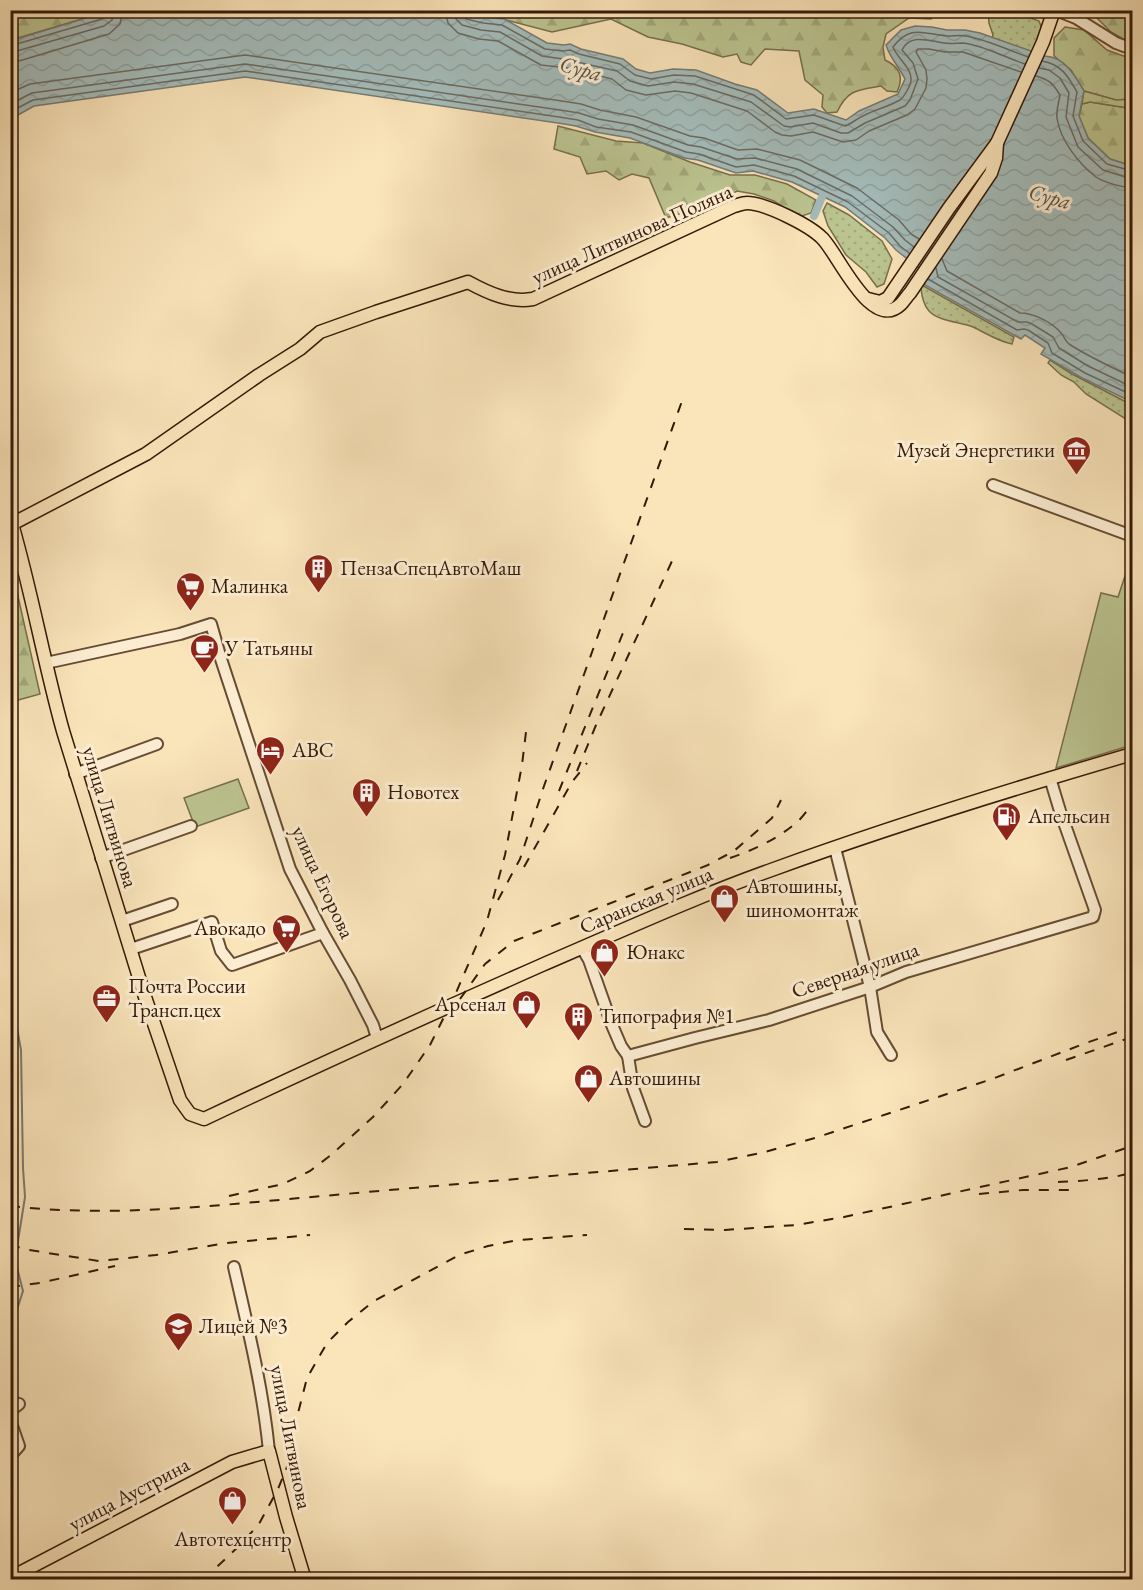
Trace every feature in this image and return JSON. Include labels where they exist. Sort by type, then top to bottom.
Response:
[{"type":"main road","points":[[864,297],[875,301],[884,301],[888,298],[949,208],[997,143],[1055,10]]},
{"type":"main road","points":[[864,297],[873,306],[886,310],[897,307],[910,293],[992,173],[997,143]]},
{"type":"main road","name":"улица Литвинова Поляна","points":[[11,524],[146,454],[300,349],[320,332],[468,282],[486,292],[510,300],[533,299],[734,206],[746,203],[766,207],[818,234],[833,250],[864,297]]},
{"type":"main road","name":"улица Литвинова","points":[[11,524],[23,561],[54,700],[75,774],[180,1100],[190,1114]]},
{"type":"main road","name":"Саранская улица","points":[[190,1114],[204,1119],[377,1038],[582,948],[738,883],[961,805],[1132,754]]},
{"type":"main road","name":"улица Литвинова","points":[[269,1451],[305,1580]]},
{"type":"main road","name":"улица Аустрина","points":[[10,1578],[232,1462],[269,1451]]},
{"type":"street","points":[[1055,10],[1076,18],[1116,43],[1132,49]]},
{"type":"street","points":[[993,485],[1132,536]]},
{"type":"street","name":"улица Егорова","points":[[46,663],[180,634],[211,624],[290,869],[350,980],[373,1025],[377,1038]]},
{"type":"street","points":[[75,774],[157,744]]},
{"type":"street","name":"Северная улица","points":[[628,1056],[769,1020],[870,987],[906,972],[1093,917],[1095,910],[1050,778]]},
{"type":"street","points":[[101,858],[190,826]]},
{"type":"street","points":[[835,848],[870,987],[877,1032],[891,1055]]},
{"type":"street","points":[[122,921],[172,904]]},
{"type":"street","points":[[131,949],[212,922],[220,951],[232,965],[323,933]]},
{"type":"street","points":[[582,948],[589,960],[612,1025],[628,1056],[633,1088],[645,1121]]},
{"type":"street","name":"улица Литвинова","points":[[234,1267],[256,1364],[269,1451]]},
{"type":"street","points":[[10,1402],[19,1404],[10,1411]]},
{"type":"street","points":[[10,1420],[19,1446],[10,1456]]},
{"type":"green space","points":[[11,10],[109,10],[109,11],[11,40]]},
{"type":"green space","points":[[930,10],[931,19],[909,18],[886,34],[883,47],[885,60],[899,73],[900,82],[897,92],[887,91],[881,86],[860,90],[845,99],[837,112],[827,113],[822,107],[823,95],[805,80],[799,51],[765,49],[751,65],[741,62],[737,54],[723,57],[682,44],[648,37],[611,19],[552,32],[472,11]]},
{"type":"green space","points":[[988,11],[1022,15],[1039,21],[1042,29],[1033,52],[992,38]]},
{"type":"green space","points":[[1096,11],[1132,11],[1132,44],[1111,32],[1095,16]]},
{"type":"green space","points":[[1065,27],[1084,30],[1107,50],[1132,59],[1132,99],[1116,100],[1084,91],[1071,70],[1054,56],[1054,38]]},
{"type":"green space","points":[[1084,91],[1116,100],[1132,99],[1132,108],[1090,102],[1082,104]]},
{"type":"green space","points":[[1090,102],[1132,108],[1132,166],[1110,159],[1088,138],[1079,116],[1082,104]]},
{"type":"green space","points":[[558,126],[616,141],[643,143],[730,175],[755,175],[787,184],[816,200],[811,213],[799,217],[774,201],[737,191],[717,202],[666,218],[649,178],[632,174],[619,180],[606,171],[587,174],[580,157],[554,149]]},
{"type":"green space","points":[[827,203],[849,215],[882,241],[892,259],[884,284],[877,287],[866,272],[846,255],[828,226],[823,211]]},
{"type":"green space","points":[[920,284],[1014,337],[1012,344],[996,339],[973,327],[933,314],[925,305]]},
{"type":"green space","points":[[1050,360],[1132,405],[1132,423],[1061,375],[1048,363]]},
{"type":"green space","points":[[1125,576],[1132,578],[1132,745],[1056,768],[1101,593],[1118,597]]},
{"type":"green space","points":[[17,592],[40,694],[11,702],[11,593]]},
{"type":"green space","points":[[238,779],[249,808],[195,827],[184,798]]},
{"type":"water","name":"Сура","points":[[109,11],[457,11],[504,19],[547,43],[570,44],[581,49],[623,59],[636,69],[650,73],[673,69],[696,70],[757,90],[788,113],[814,109],[846,120],[859,111],[898,94],[905,79],[886,45],[901,30],[915,26],[965,30],[1052,57],[1069,68],[1084,91],[1079,116],[1088,138],[1110,159],[1132,166],[1132,402],[1082,378],[1041,354],[1045,348],[1025,335],[1021,339],[918,281],[924,272],[845,207],[792,182],[753,171],[736,173],[698,160],[684,158],[630,138],[558,123],[245,77],[34,106],[11,119],[10,41]]},
{"type":"waterway","points":[[814,216],[822,197]]},
{"type":"waterway","points":[[10,1019],[17,1028],[21,1050],[25,1197],[15,1260],[23,1291],[11,1328],[10,1351]]},
{"type":"railway","points":[[498,900],[520,859],[682,401]]},
{"type":"railway","points":[[577,771],[672,561]]},
{"type":"railway","points":[[559,791],[625,628]]},
{"type":"railway","points":[[229,1196],[283,1184],[310,1171],[373,1117],[403,1084],[430,1045],[455,995],[487,921],[505,855],[526,732]]},
{"type":"railway","points":[[524,867],[572,782],[587,763]]},
{"type":"railway","points":[[460,999],[485,964],[514,941],[708,865],[734,851],[772,818],[781,800]]},
{"type":"railway","points":[[730,858],[756,848],[781,834],[798,821],[811,805]]},
{"type":"railway","points":[[10,1206],[89,1211],[167,1209],[717,1162],[815,1138],[992,1079],[1132,1027]]},
{"type":"railway","points":[[1066,1060],[1132,1037]]},
{"type":"railway","points":[[684,1229],[725,1230],[796,1225],[844,1217],[1071,1167],[1132,1146]]},
{"type":"railway","points":[[1058,1182],[1132,1173]]},
{"type":"railway","points":[[979,1194],[1023,1190],[1071,1190]]},
{"type":"railway","points":[[10,1245],[99,1261],[156,1255],[226,1243],[310,1235]]},
{"type":"railway","points":[[203,1580],[259,1524],[278,1489],[289,1462],[307,1378],[327,1343],[348,1322],[374,1301],[459,1255],[518,1240],[587,1235]]},
{"type":"railway","points":[[10,1287],[40,1283],[115,1266]]},
{"type":"place","name":"Музей Энергетики","points":[[1076,476]]},
{"type":"place","name":"ПензаСпецАвтоМаш","points":[[319,594]]},
{"type":"place","name":"Малинка","points":[[190,612]]},
{"type":"place","name":"У Татьяны","points":[[204,674]]},
{"type":"place","name":"ABC","points":[[271,776]]},
{"type":"place","name":"Новотех","points":[[366,818]]},
{"type":"place","name":"Апельсин","points":[[1007,842]]},
{"type":"place","name":"Автошины, шиномонтаж","points":[[725,924]]},
{"type":"place","name":"Авокадо","points":[[287,954]]},
{"type":"place","name":"Юнакс","points":[[605,978]]},
{"type":"place","name":"Почта России Трансп.цех","points":[[107,1024]]},
{"type":"place","name":"Арсенал","points":[[527,1030]]},
{"type":"place","name":"Типография №1","points":[[578,1042]]},
{"type":"place","name":"Автошины","points":[[588,1104]]},
{"type":"place","name":"Лицей №3","points":[[178,1352]]},
{"type":"place","name":"Автотехцентр","points":[[233,1526]]}]
